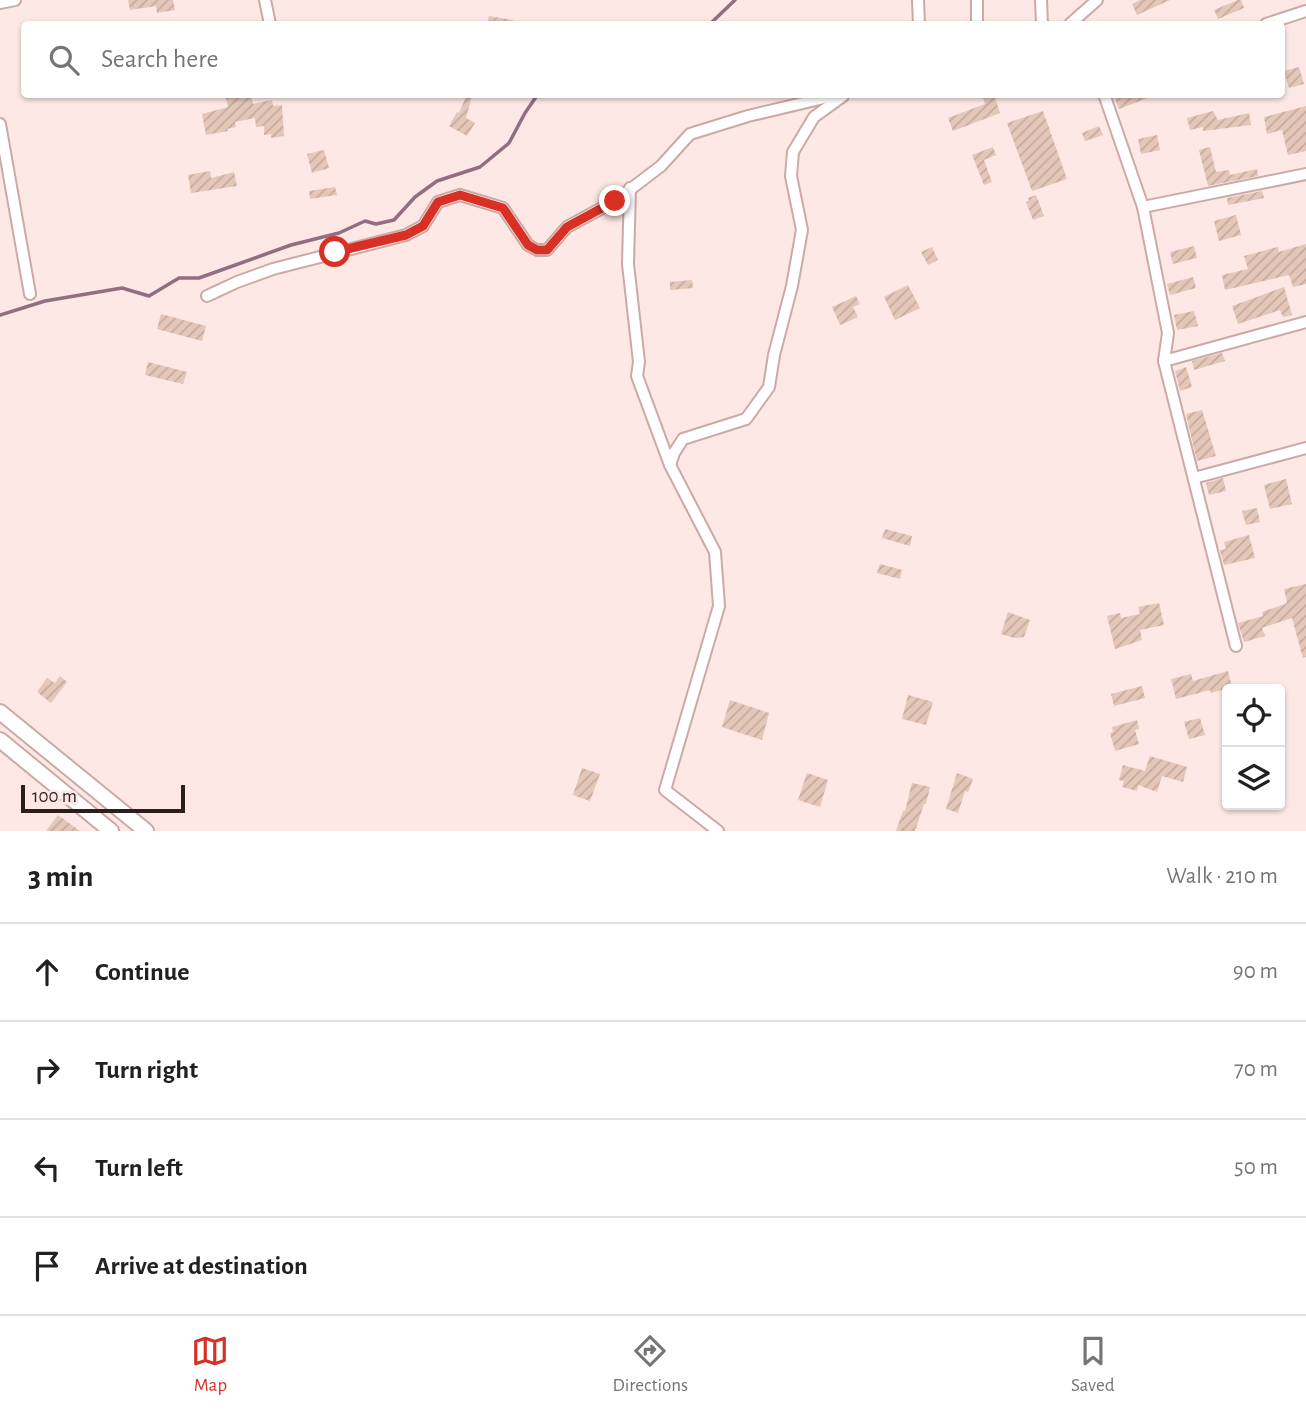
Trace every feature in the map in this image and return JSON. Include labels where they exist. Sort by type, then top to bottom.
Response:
[{"type":"street","points":[[0,3],[15,0]]},
{"type":"street","points":[[265,0],[269,21]]},
{"type":"street","points":[[918,0],[919,21]]},
{"type":"street","points":[[977,0],[978,21]]},
{"type":"street","points":[[1041,0],[1042,21]]},
{"type":"street","points":[[1078,21],[1097,0]]},
{"type":"street","points":[[1275,21],[1306,11]]},
{"type":"street","points":[[207,296],[273,269],[406,235],[423,226],[438,202],[460,195],[503,208],[528,245],[537,250],[547,250],[567,227],[615,201],[661,166],[690,134],[748,116],[826,98]]},
{"type":"street","points":[[670,465],[683,439],[746,419],[769,387],[802,230],[791,176],[793,152],[814,117],[838,98]]},
{"type":"street","points":[[1105,98],[1143,206],[1168,333],[1164,361],[1236,646]]},
{"type":"street","points":[[0,124],[30,294]]},
{"type":"street","points":[[1143,206],[1306,174]]},
{"type":"street","points":[[630,188],[628,264],[639,362],[637,376],[670,465],[715,552],[719,606],[665,790],[718,831]]},
{"type":"street","points":[[1164,361],[1306,322]]},
{"type":"street","points":[[1194,478],[1306,448]]},
{"type":"street","points":[[0,712],[146,831]]},
{"type":"street","points":[[0,740],[111,831]]},
{"type":"building","points":[[128,0],[173,0],[175,10],[157,13],[156,6],[130,10]]},
{"type":"building","points":[[1140,0],[1170,0],[1137,15],[1132,4]]},
{"type":"building","points":[[1241,0],[1244,8],[1218,19],[1214,10]]},
{"type":"building","points":[[489,16],[513,20],[513,21],[488,21]]},
{"type":"building","points":[[1299,67],[1304,84],[1289,88],[1285,71]]},
{"type":"building","points":[[226,98],[252,98],[253,104],[272,100],[273,106],[282,105],[284,136],[271,138],[271,134],[264,135],[264,126],[256,127],[255,118],[235,122],[236,127],[227,129],[228,131],[206,135],[202,114],[228,107]]},
{"type":"building","points":[[465,98],[471,98],[466,118],[475,123],[467,136],[449,126],[457,112],[459,113]]},
{"type":"building","points":[[983,98],[995,98],[1000,113],[953,131],[948,118],[985,104]]},
{"type":"building","points":[[1115,98],[1147,98],[1119,109]]},
{"type":"building","points":[[1306,106],[1306,151],[1288,155],[1282,130],[1267,134],[1264,117]]},
{"type":"building","points":[[1043,111],[1067,179],[1032,191],[1007,123]]},
{"type":"building","points":[[1213,111],[1218,120],[1249,113],[1251,125],[1190,130],[1187,118]]},
{"type":"building","points":[[1099,126],[1103,135],[1085,141],[1082,133]]},
{"type":"building","points":[[1157,135],[1160,150],[1141,154],[1138,139]]},
{"type":"building","points":[[993,147],[996,155],[984,160],[992,182],[984,185],[972,155]]},
{"type":"building","points":[[1210,147],[1216,172],[1229,170],[1230,175],[1257,169],[1258,176],[1208,186],[1199,150]]},
{"type":"building","points":[[324,150],[329,168],[312,173],[307,154]]},
{"type":"building","points":[[210,171],[211,178],[234,172],[237,186],[191,193],[188,175]]},
{"type":"building","points":[[335,187],[337,195],[310,199],[309,191]]},
{"type":"building","points":[[1262,191],[1264,198],[1228,205],[1227,198]]},
{"type":"building","points":[[1036,195],[1044,216],[1033,220],[1026,202],[1029,201],[1028,198]]},
{"type":"building","points":[[1236,215],[1241,235],[1219,241],[1214,221]]},
{"type":"building","points":[[1306,244],[1306,284],[1293,287],[1289,275],[1225,290],[1222,275],[1248,269],[1244,256],[1278,247],[1279,252]]},
{"type":"building","points":[[1194,246],[1197,258],[1173,264],[1170,252]]},
{"type":"building","points":[[932,247],[938,260],[928,265],[921,252]]},
{"type":"building","points":[[1193,277],[1196,288],[1170,295],[1167,284]]},
{"type":"building","points":[[692,280],[693,288],[670,290],[670,282]]},
{"type":"building","points":[[908,285],[920,308],[895,320],[884,297]]},
{"type":"building","points":[[1284,287],[1292,315],[1283,317],[1280,310],[1238,324],[1232,306]]},
{"type":"building","points":[[856,296],[860,304],[853,307],[858,317],[840,325],[832,307]]},
{"type":"building","points":[[1194,311],[1198,326],[1177,330],[1174,315]]},
{"type":"building","points":[[161,314],[206,326],[202,341],[157,329]]},
{"type":"building","points":[[1222,353],[1225,361],[1194,370],[1192,361]]},
{"type":"building","points":[[148,362],[187,372],[183,384],[145,375]]},
{"type":"building","points":[[1186,367],[1192,387],[1180,391],[1175,371]]},
{"type":"building","points":[[1202,410],[1216,456],[1197,461],[1186,414]]},
{"type":"building","points":[[1223,478],[1226,491],[1209,495],[1206,483]]},
{"type":"building","points":[[1286,479],[1292,504],[1270,509],[1264,485]]},
{"type":"building","points":[[1257,508],[1260,522],[1246,525],[1242,511]]},
{"type":"building","points":[[885,529],[912,536],[910,546],[882,538]]},
{"type":"building","points":[[1249,535],[1255,558],[1224,565],[1220,550],[1226,549],[1224,542]]},
{"type":"building","points":[[880,564],[902,570],[900,579],[877,573]]},
{"type":"building","points":[[1306,584],[1306,657],[1303,658],[1292,618],[1262,628],[1265,636],[1244,642],[1238,623],[1263,616],[1262,612],[1285,604],[1287,602],[1284,589]]},
{"type":"building","points":[[1159,603],[1164,625],[1140,630],[1142,640],[1115,649],[1107,616],[1120,613],[1121,618],[1140,614],[1138,607]]},
{"type":"building","points":[[1008,612],[1030,620],[1024,637],[1014,638],[1001,634]]},
{"type":"building","points":[[1228,671],[1231,684],[1222,684],[1222,690],[1211,693],[1210,690],[1176,699],[1171,679],[1191,674],[1193,681]]},
{"type":"building","points":[[60,676],[67,682],[51,703],[37,692],[47,678],[55,683]]},
{"type":"building","points":[[1142,686],[1145,698],[1114,706],[1111,694]]},
{"type":"building","points":[[908,695],[933,702],[926,725],[902,719]]},
{"type":"building","points":[[730,700],[769,713],[762,740],[722,727]]},
{"type":"building","points":[[1200,718],[1205,735],[1189,739],[1184,722]]},
{"type":"building","points":[[1137,720],[1139,729],[1135,730],[1139,744],[1115,751],[1110,733],[1113,732],[1112,727]]},
{"type":"building","points":[[1150,756],[1187,767],[1183,782],[1162,776],[1157,792],[1138,785],[1137,791],[1122,787],[1124,781],[1119,780],[1123,765],[1145,771]]},
{"type":"building","points":[[582,768],[600,774],[590,801],[573,795]]},
{"type":"building","points":[[807,773],[828,780],[820,807],[798,800]]},
{"type":"building","points":[[957,773],[973,779],[968,792],[965,791],[958,813],[946,809]]},
{"type":"building","points":[[912,783],[930,787],[926,804],[915,831],[896,831],[905,811]]},
{"type":"building","points":[[58,815],[80,831],[46,831]]},
{"type":"waterway","points":[[713,21],[735,0]]},
{"type":"waterway","points":[[0,315],[45,301],[122,288],[149,296],[179,278],[199,278],[291,245],[339,233],[365,221],[376,224],[394,220],[415,197],[437,181],[480,167],[509,143],[535,98]]},
{"type":"route","points":[[335,252],[406,235],[423,226],[438,202],[460,195],[503,208],[528,245],[537,250],[547,250],[567,227],[615,201]]}]
